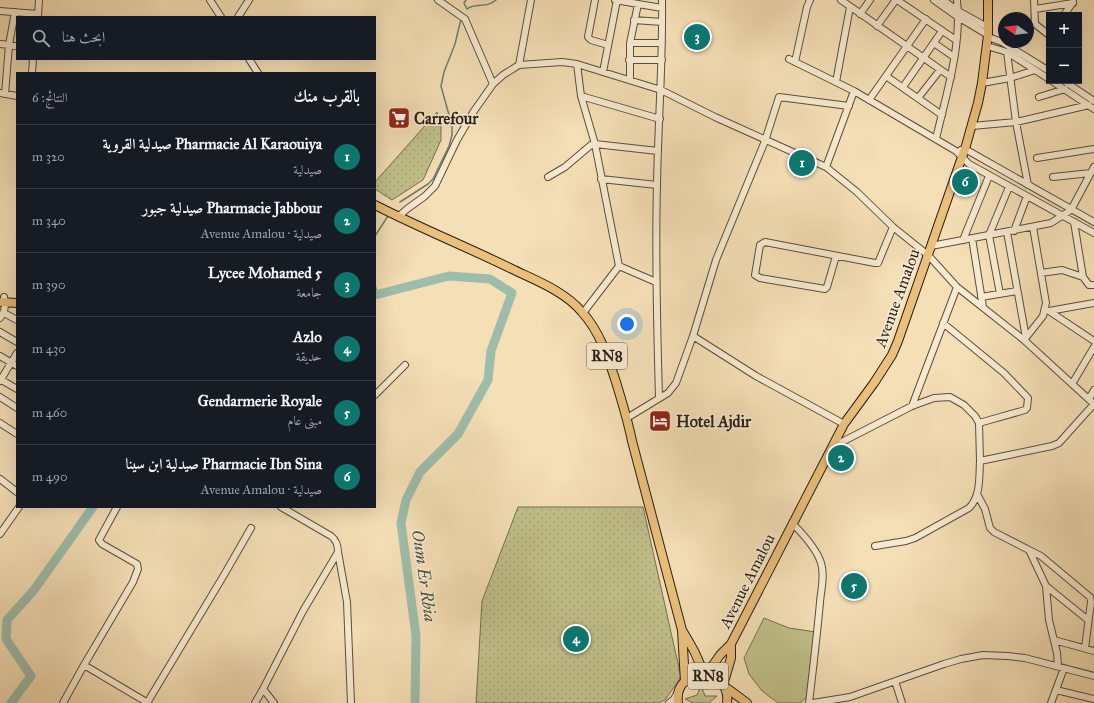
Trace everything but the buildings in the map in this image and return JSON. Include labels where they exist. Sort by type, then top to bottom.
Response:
[{"type":"main road","name":"Avenue Amalou","points":[[731,644],[844,424],[874,383],[892,355],[904,325],[961,153],[972,126],[982,83],[987,46],[988,0]]},
{"type":"main road","name":"RN8","points":[[376,206],[540,283],[568,299],[583,313],[594,329],[605,349],[627,418],[682,630],[685,682]]},
{"type":"main road","points":[[2,300],[16,298]]},
{"type":"main road","points":[[2,300],[16,303]]},
{"type":"main road","name":"RN8","points":[[682,630],[694,648],[704,674]]},
{"type":"main road","points":[[704,674],[720,654],[731,644]]},
{"type":"main road","points":[[724,686],[731,658],[731,644]]},
{"type":"main road","name":"RN8","points":[[678,703],[679,691],[685,682],[690,678],[704,674],[714,677],[747,703]]},
{"type":"main road","name":"RN8","points":[[724,686],[727,693],[727,703]]},
{"type":"street","points":[[0,11],[38,16],[39,0]]},
{"type":"street","points":[[210,0],[221,16]]},
{"type":"street","points":[[239,16],[249,0]]},
{"type":"street","points":[[438,0],[463,17],[493,84]]},
{"type":"street","points":[[519,65],[531,0]]},
{"type":"street","points":[[595,0],[588,37],[591,40],[608,45]]},
{"type":"street","points":[[602,72],[616,0],[662,8]]},
{"type":"street","points":[[659,398],[656,282],[656,185],[662,60],[662,0]]},
{"type":"street","points":[[810,0],[792,60],[854,91],[961,153],[1028,185],[1094,222]]},
{"type":"street","points":[[860,14],[870,0]]},
{"type":"street","points":[[877,26],[897,0],[956,40]]},
{"type":"street","points":[[934,0],[1046,69]]},
{"type":"street","points":[[943,0],[958,14]]},
{"type":"street","points":[[936,139],[954,57],[958,14],[957,0]]},
{"type":"street","points":[[1034,0],[1035,24],[1046,32]]},
{"type":"street","points":[[836,82],[846,2]]},
{"type":"street","points":[[846,2],[860,14],[950,77]]},
{"type":"street","points":[[1035,9],[1073,2]]},
{"type":"street","points":[[1066,12],[1073,2]]},
{"type":"street","points":[[630,80],[630,42],[638,4]]},
{"type":"street","points":[[15,12],[3,94],[16,96]]},
{"type":"street","points":[[634,20],[662,22]]},
{"type":"street","points":[[869,100],[926,20]]},
{"type":"street","points":[[903,87],[942,31]]},
{"type":"street","points":[[630,42],[662,43]]},
{"type":"street","points":[[934,43],[954,57]]},
{"type":"street","points":[[0,44],[16,46]]},
{"type":"street","points":[[987,46],[1007,52],[1046,77]]},
{"type":"street","points":[[1007,52],[1016,122],[1028,185]]},
{"type":"street","points":[[32,72],[33,60]]},
{"type":"street","points":[[250,60],[257,72]]},
{"type":"street","points":[[629,60],[662,60]]},
{"type":"street","points":[[398,217],[425,196],[435,186],[457,140],[474,111],[493,84],[503,75],[519,65],[541,62],[577,64],[661,90],[765,141],[826,167],[857,192],[893,227],[928,255],[958,287],[1025,339],[1092,402]]},
{"type":"street","points":[[577,64],[581,96],[595,144],[619,266],[583,313]]},
{"type":"street","points":[[918,98],[940,70]]},
{"type":"street","points":[[982,83],[1010,78],[1035,70]]},
{"type":"street","points":[[886,76],[942,114]]},
{"type":"street","points":[[1057,84],[1092,105]]},
{"type":"street","points":[[1068,84],[1092,105]]},
{"type":"street","points":[[1039,97],[1065,89]]},
{"type":"street","points":[[826,167],[854,91]]},
{"type":"street","points":[[581,96],[660,119]]},
{"type":"street","points":[[627,418],[668,393],[676,383],[693,336],[716,260],[765,141],[779,97],[849,106]]},
{"type":"street","points":[[972,126],[1016,122],[1092,105]]},
{"type":"street","points":[[548,177],[595,144],[658,151]]},
{"type":"street","points":[[1037,158],[1094,149]]},
{"type":"street","points":[[961,153],[969,164],[1094,233]]},
{"type":"street","points":[[931,246],[1051,223],[1072,210],[1093,170]]},
{"type":"street","points":[[1053,177],[1093,170]]},
{"type":"street","points":[[963,240],[989,176]]},
{"type":"street","points":[[601,179],[656,185]]},
{"type":"street","points":[[1000,294],[989,235],[1010,187]]},
{"type":"street","points":[[1025,339],[1017,290],[1011,231],[1027,196]]},
{"type":"street","points":[[1074,222],[1083,277],[1089,285],[1094,285]]},
{"type":"street","points":[[836,256],[827,287],[825,289],[760,278],[754,275],[760,245],[763,242],[836,256],[875,264],[878,262],[893,227]]},
{"type":"street","points":[[1033,227],[1047,311]]},
{"type":"street","points":[[972,238],[983,307]]},
{"type":"street","points":[[619,266],[656,282]]},
{"type":"street","points":[[1041,273],[1062,270],[1083,277]]},
{"type":"street","points":[[912,406],[958,287]]},
{"type":"street","points":[[982,297],[1017,290]]},
{"type":"street","points":[[2,300],[2,316],[16,320]]},
{"type":"street","points":[[1025,339],[1047,311],[1094,303]]},
{"type":"street","points":[[1047,311],[1094,341]]},
{"type":"street","points":[[943,323],[1004,373],[1028,398],[1027,408],[1025,410],[979,423]]},
{"type":"street","points":[[0,332],[16,341]]},
{"type":"street","points":[[693,336],[756,376],[844,424]]},
{"type":"street","points":[[1072,384],[1094,347]]},
{"type":"street","points":[[0,356],[14,364],[0,380],[16,388]]},
{"type":"street","points":[[376,394],[405,365]]},
{"type":"street","points":[[980,461],[1052,446],[1059,443],[1092,402],[1094,390]]},
{"type":"street","points":[[0,397],[16,407]]},
{"type":"street","points":[[834,446],[912,406],[934,398],[950,397],[964,405],[975,416],[979,423],[980,461],[977,494],[970,508],[915,538],[906,541],[874,546]]},
{"type":"street","points":[[0,423],[16,433]]},
{"type":"street","points":[[0,479],[16,491]]},
{"type":"street","points":[[977,494],[985,509],[990,528],[994,532],[1041,556],[1092,598],[1085,648]]},
{"type":"street","points":[[0,534],[18,508]]},
{"type":"street","points":[[63,703],[137,573],[137,564],[102,544],[99,540],[116,508]]},
{"type":"street","points":[[284,508],[331,536],[335,540],[338,547],[347,602],[351,703]]},
{"type":"street","points":[[792,523],[801,532],[822,565],[816,642],[809,703]]},
{"type":"street","points":[[84,665],[148,703],[251,528]]},
{"type":"street","points":[[1029,550],[1046,586],[1050,620],[1061,667],[1052,703]]},
{"type":"street","points":[[255,703],[264,689],[303,611],[338,552]]},
{"type":"street","points":[[1046,586],[1088,620]]},
{"type":"street","points":[[1054,640],[1094,651]]},
{"type":"street","points":[[813,703],[850,697],[961,659],[983,655],[1024,658],[1094,676]]},
{"type":"street","points":[[895,681],[902,703]]},
{"type":"street","points":[[264,689],[274,703]]},
{"type":"street","points":[[1056,690],[1094,699]]},
{"type":"street","points":[[669,703],[674,699],[679,691]]},
{"type":"street","points":[[1075,703],[1077,695]]},
{"type":"shaded area","points":[[437,112],[441,126],[441,140],[423,180],[392,200],[376,190],[376,181]]},
{"type":"shaded area","points":[[518,507],[643,507],[681,677],[665,700],[658,703],[476,703],[482,601]]},
{"type":"shaded area","points":[[764,618],[789,628],[816,632],[808,696],[800,703],[778,703],[762,691],[749,674],[744,658]]},
{"type":"shaded area","points":[[701,685],[705,696],[717,696],[709,703],[693,703],[685,699],[697,695]]},
{"type":"waterway","points":[[466,0],[464,3],[467,9],[474,6],[489,4],[496,0]]},
{"type":"waterway","points":[[400,202],[428,184],[433,179],[449,146],[452,135],[452,126],[441,86],[444,72],[455,44],[461,19]]},
{"type":"waterway","points":[[376,234],[388,216]]},
{"type":"waterway","name":"Oum Er Rbia","points":[[376,295],[449,276],[490,279],[512,293],[491,351],[488,380],[458,434],[420,472],[406,500],[401,523],[416,636],[415,703]]},
{"type":"waterway","points":[[376,290],[377,295]]},
{"type":"waterway","name":"Oum Er Rbia","points":[[11,703],[31,676],[6,639],[7,620],[34,590],[92,508]]},
{"type":"place","name":"Lycee Mohamed 5","points":[[697,37]]},
{"type":"place","name":"Carrefour","points":[[399,118]]},
{"type":"place","name":"Pharmacie Al Karaouiya صيدلية القروية","points":[[802,163]]},
{"type":"place","name":"Pharmacie Ibn Sina صيدلية ابن سينا","points":[[965,182]]},
{"type":"place","name":"Hotel Ajdir","points":[[660,421]]},
{"type":"place","name":"Pharmacie Jabbour صيدلية جبور","points":[[841,458]]},
{"type":"place","name":"Gendarmerie Royale","points":[[854,586]]},
{"type":"place","name":"Azlo","points":[[576,639]]}]
